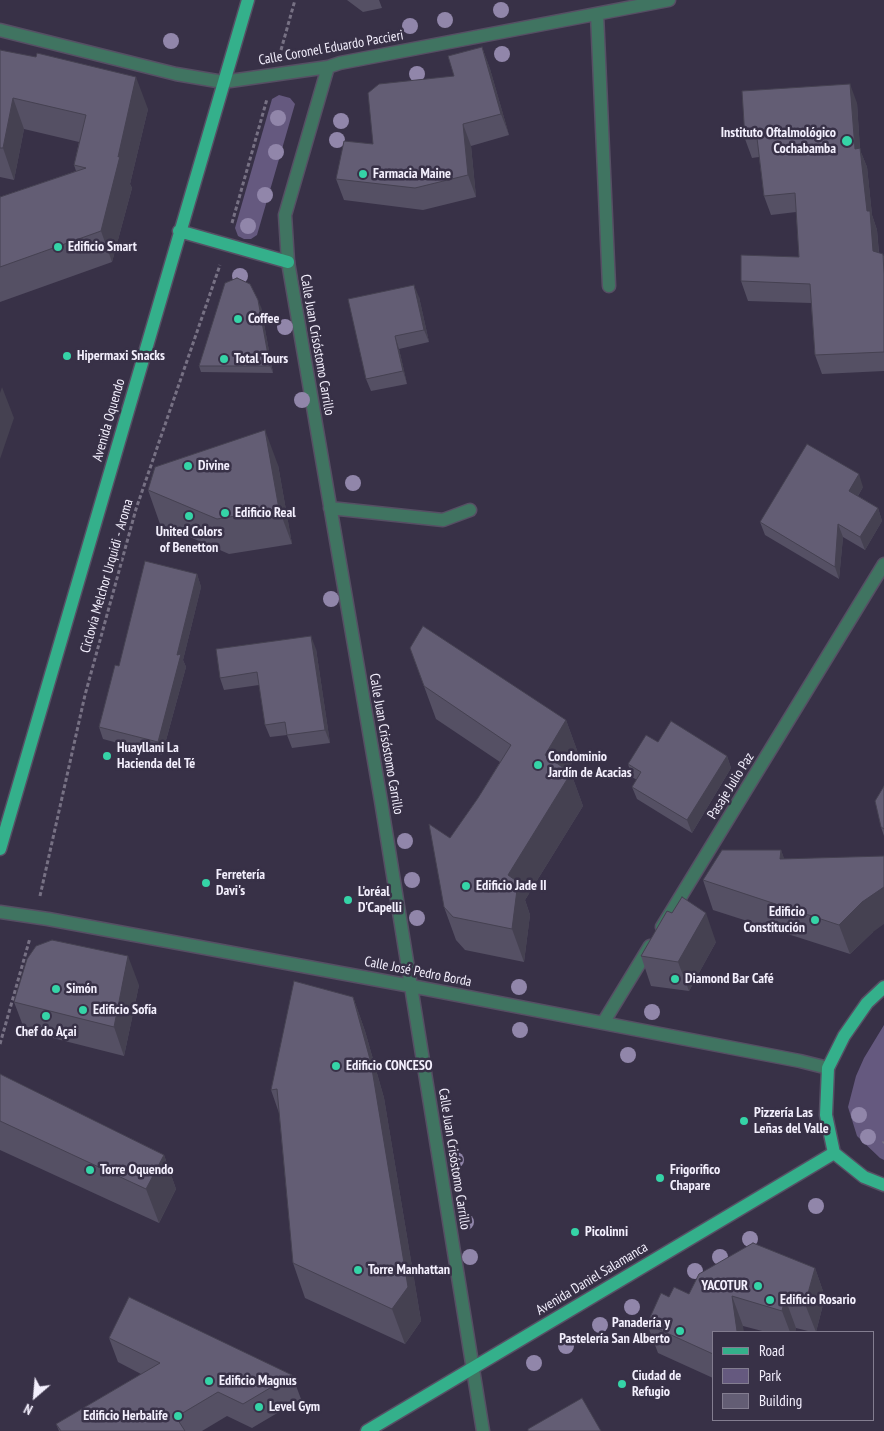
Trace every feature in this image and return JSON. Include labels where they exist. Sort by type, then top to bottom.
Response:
[{"type":"main road","name":"Avenida Oquendo","points":[[0,849],[248,0]]},
{"type":"main road","points":[[179,232],[288,262]]},
{"type":"main road","points":[[884,986],[867,1003],[844,1036],[828,1068],[826,1115],[834,1153],[864,1177],[884,1185]]},
{"type":"main road","name":"Avenida Daniel Salamanca","points":[[367,1431],[834,1153]]},
{"type":"street","name":"Calle Coronel Eduardo Paccieri","points":[[0,30],[176,74],[223,82],[328,67],[340,63],[670,0]]},
{"type":"street","points":[[598,14],[609,286]]},
{"type":"street","name":"Calle Juan Crisóstomo Carrillo","points":[[328,67],[284,215],[288,262],[411,986],[483,1431]]},
{"type":"street","points":[[330,508],[443,520],[470,510]]},
{"type":"street","name":"Pasaje Julio Paz","points":[[603,1023],[884,564]]},
{"type":"street","name":"Calle José Pedro Borda","points":[[0,912],[411,986],[828,1068]]},
{"type":"path","points":[[286,31],[295,0]]},
{"type":"path","points":[[235,214],[264,112]]},
{"type":"path","name":"Ciclovía Melchor Urquidi - Aroma","points":[[42,886],[85,695],[136,509],[216,278]]},
{"type":"path","points":[[0,1044],[24,961]]},
{"type":"green space","points":[[279,95],[290,98],[295,104],[257,235],[251,239],[244,239],[238,236],[235,228],[272,99]]},
{"type":"green space","points":[[884,1025],[884,1160],[857,1136],[848,1107],[856,1076],[864,1058]]},
{"type":"building","points":[[482,47],[501,114],[463,124],[468,175],[415,188],[336,179],[344,141],[373,144],[368,93],[379,84],[454,76],[448,56]]},
{"type":"building","points":[[0,50],[36,57],[37,53],[136,77],[118,157],[120,156],[101,231],[0,267],[0,197],[86,168],[74,165],[86,115],[13,98],[3,148],[0,148]]},
{"type":"building","points":[[850,84],[855,149],[860,148],[867,211],[870,211],[873,251],[883,254],[884,352],[815,355],[810,284],[741,281],[741,255],[799,257],[795,193],[764,196],[757,138],[745,139],[742,91]]},
{"type":"building","points":[[237,278],[250,284],[258,300],[270,366],[199,366],[225,283]]},
{"type":"building","points":[[414,285],[424,330],[395,336],[403,371],[366,379],[348,299]]},
{"type":"building","points":[[265,430],[279,509],[217,519],[148,490],[155,467]]},
{"type":"building","points":[[807,444],[859,474],[849,491],[878,508],[860,537],[838,524],[835,567],[760,522]]},
{"type":"building","points":[[145,561],[197,574],[177,655],[181,654],[158,742],[99,727],[115,665],[119,666]]},
{"type":"building","points":[[423,626],[566,720],[545,755],[571,773],[508,875],[518,882],[512,929],[453,917],[444,907],[429,824],[450,838],[511,745],[424,686],[410,648]]},
{"type":"building","points":[[311,636],[325,730],[287,735],[285,722],[265,725],[257,672],[220,678],[216,649]]},
{"type":"building","points":[[671,721],[727,756],[687,820],[632,787],[641,772],[628,764],[646,735],[658,742]]},
{"type":"building","points":[[884,786],[884,829],[881,827],[875,801]]},
{"type":"building","points":[[722,850],[781,850],[780,859],[884,856],[884,887],[862,902],[839,925],[703,880]]},
{"type":"building","points":[[682,897],[706,913],[678,962],[641,956],[667,911],[672,913]]},
{"type":"building","points":[[52,940],[128,956],[114,1027],[14,1002],[27,959],[36,946]]},
{"type":"building","points":[[294,981],[353,997],[371,1063],[408,1287],[392,1309],[293,1263],[277,1089],[271,1090]]},
{"type":"building","points":[[0,1074],[164,1155],[146,1189],[0,1121]]},
{"type":"building","points":[[753,1243],[815,1268],[805,1304],[785,1298],[782,1311],[732,1296],[737,1331],[712,1331],[712,1354],[647,1324],[661,1293],[669,1297],[674,1287],[689,1294],[699,1274]]},
{"type":"building","points":[[129,1297],[292,1375],[243,1404],[218,1392],[176,1417],[185,1431],[61,1431],[56,1424],[160,1363],[109,1338]]},
{"type":"building","points":[[582,1398],[601,1431],[528,1431],[528,1429]]},
{"type":"place","name":"Instituto Oftalmológico Cochabamba","points":[[847,141]]},
{"type":"place","name":"Farmacia Maine","points":[[363,174]]},
{"type":"place","name":"Edificio Smart","points":[[58,247]]},
{"type":"place","name":"Coffee","points":[[238,319]]},
{"type":"place","name":"Hipermaxi Snacks","points":[[67,356]]},
{"type":"place","name":"Total Tours","points":[[224,359]]},
{"type":"place","name":"Divine","points":[[188,466]]},
{"type":"place","name":"Edificio Real","points":[[225,513]]},
{"type":"place","name":"United Colors of Benetton","points":[[189,516]]},
{"type":"place","name":"Huayllani La Hacienda del Té","points":[[107,756]]},
{"type":"place","name":"Condominio Jardín de Acacias","points":[[538,765]]},
{"type":"place","name":"Ferretería Davi's","points":[[206,883]]},
{"type":"place","name":"Edificio Jade II","points":[[466,886]]},
{"type":"place","name":"L'oréal D'Capelli","points":[[348,900]]},
{"type":"place","name":"Edificio Constitución","points":[[815,920]]},
{"type":"place","name":"Diamond Bar Café","points":[[675,979]]},
{"type":"place","name":"Simón","points":[[56,989]]},
{"type":"place","name":"Edificio Sofía","points":[[83,1010]]},
{"type":"place","name":"Chef do Açai","points":[[46,1016]]},
{"type":"place","name":"Edificio CONCESO","points":[[336,1066]]},
{"type":"place","name":"Pizzería Las Leñas del Valle","points":[[744,1121]]},
{"type":"place","name":"Torre Oquendo","points":[[90,1170]]},
{"type":"place","name":"Frigorifico Chapare","points":[[660,1178]]},
{"type":"place","name":"Picolinni","points":[[575,1232]]},
{"type":"place","name":"Torre Manhattan","points":[[358,1270]]},
{"type":"place","name":"YACOTUR","points":[[758,1286]]},
{"type":"place","name":"Edificio Rosario","points":[[770,1300]]},
{"type":"place","name":"Panadería y Pastelería San Alberto","points":[[680,1331]]},
{"type":"place","name":"Edificio Magnus","points":[[209,1381]]},
{"type":"place","name":"Ciudad de Refugio","points":[[622,1384]]},
{"type":"place","name":"Level Gym","points":[[259,1407]]},
{"type":"place","name":"Edificio Herbalife","points":[[178,1416]]}]
